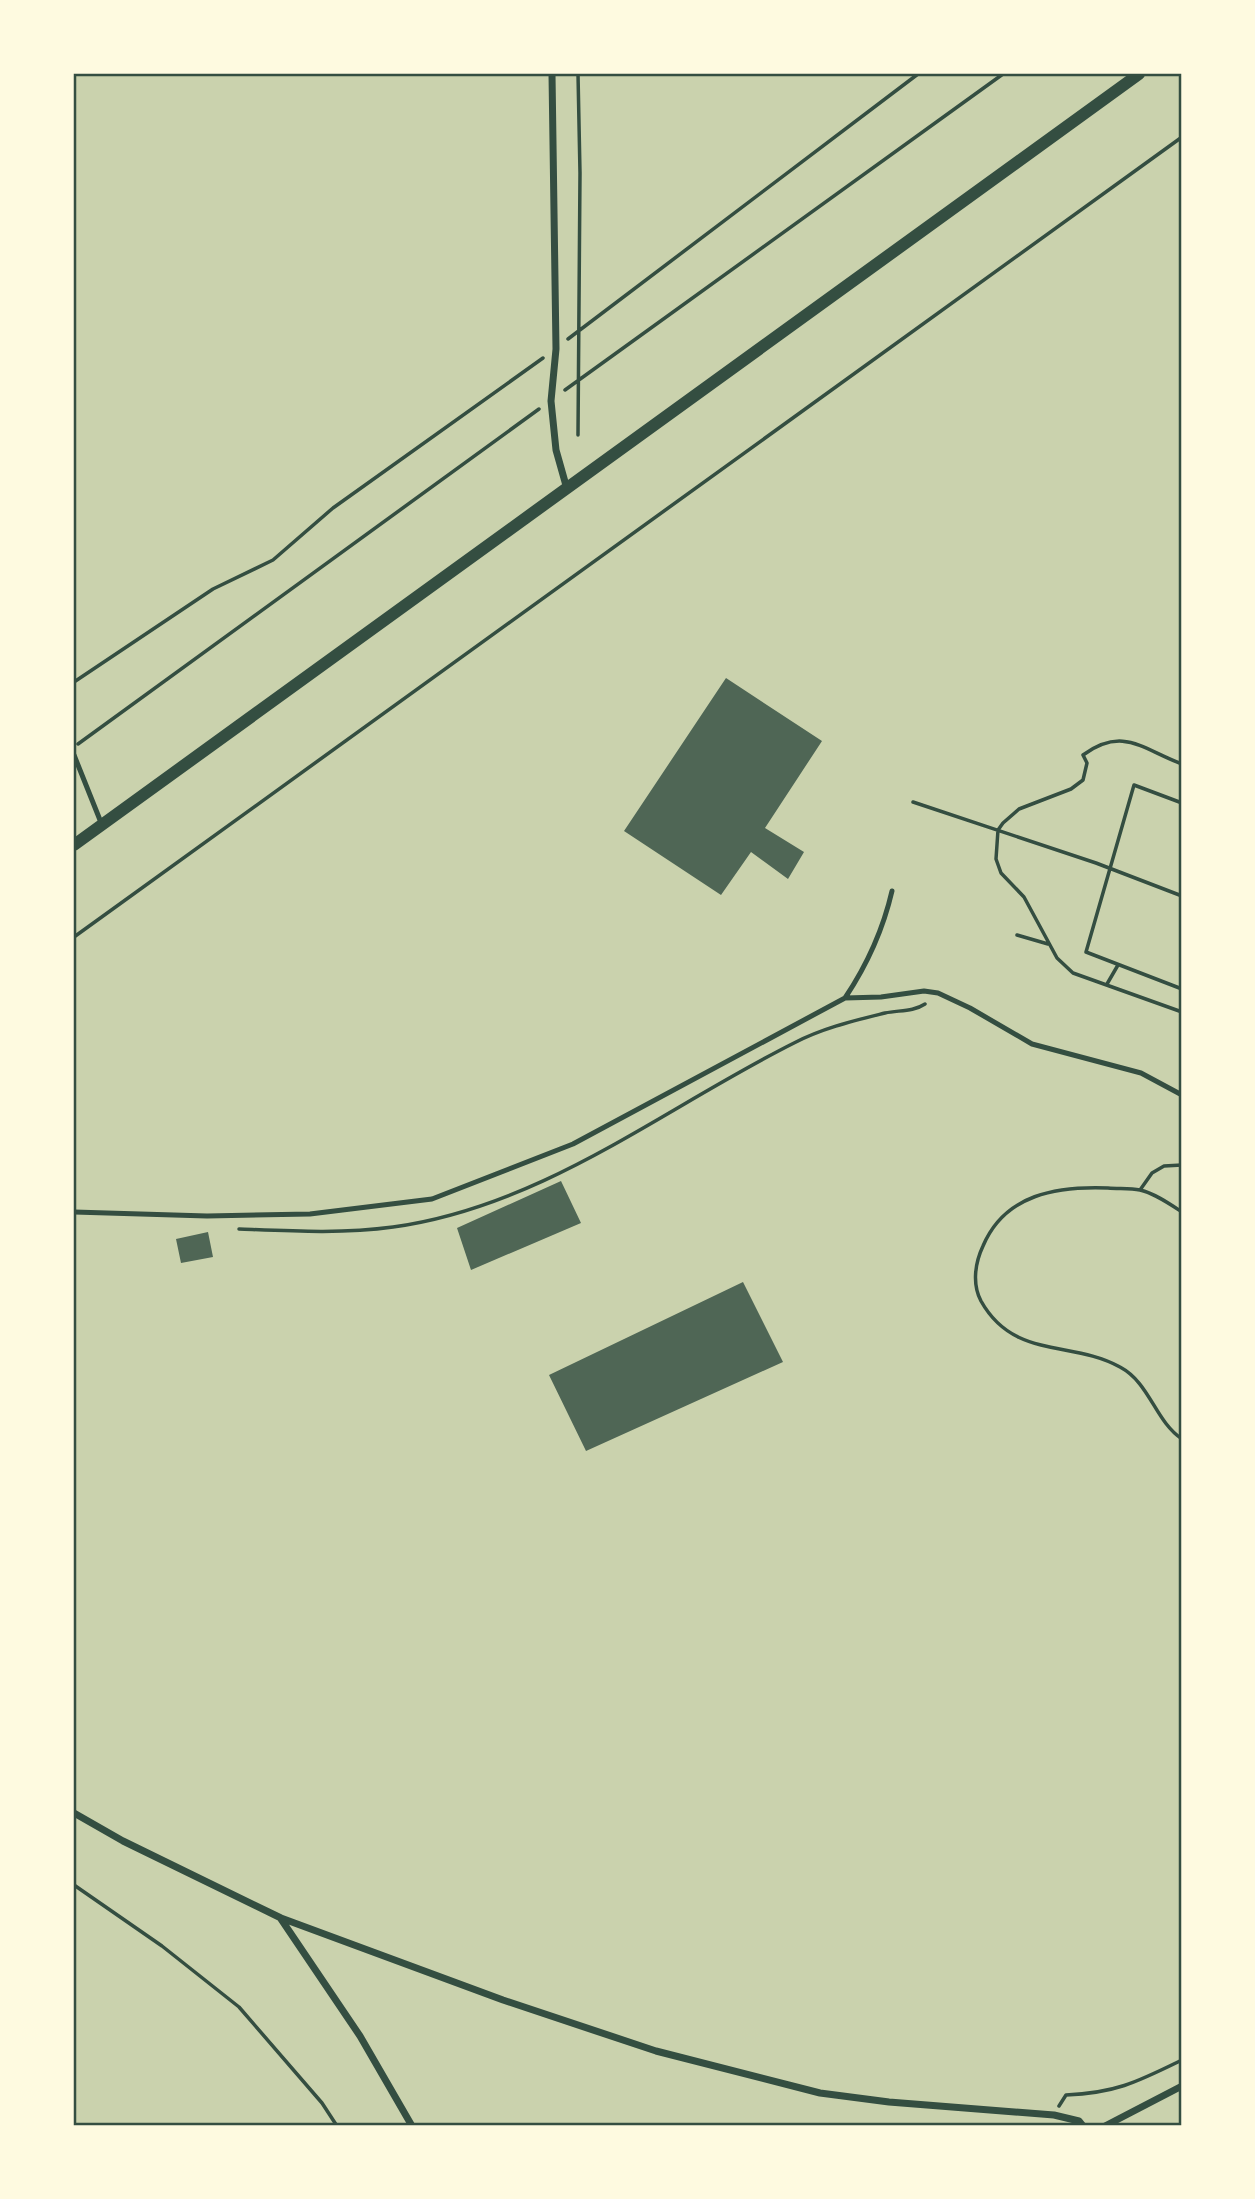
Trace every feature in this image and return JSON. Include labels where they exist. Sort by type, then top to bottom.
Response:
[{"type":"street","points":[[552,74],[556,349],[551,401],[556,450],[567,489]]},
{"type":"street","points":[[74,845],[1139,74]]},
{"type":"street","points":[[74,1813],[136,1848],[281,1918],[583,2028],[656,2051],[820,2093],[889,2102],[1054,2115],[1079,2121],[1083,2126]]},
{"type":"street","points":[[281,1918],[360,2036],[412,2126]]},
{"type":"street","points":[[1105,2126],[1181,2086]]},
{"type":"lane","points":[[74,755],[102,825]]},
{"type":"lane","points":[[845,999],[863,972],[878,939],[892,891]]},
{"type":"lane","points":[[74,1212],[200,1216],[310,1214],[432,1199],[573,1144],[845,999],[924,991],[938,993],[1032,1044],[1141,1073],[1181,1095]]},
{"type":"path","points":[[578,74],[578,435]]},
{"type":"path","points":[[74,682],[213,589],[273,559],[333,508],[556,349],[918,74]]},
{"type":"path","points":[[74,937],[1181,137]]},
{"type":"path","points":[[1181,764],[1126,739],[1098,744],[1083,755],[1087,764],[1083,780],[1071,789],[1019,809],[998,830],[996,859],[1001,873],[1024,897],[1057,958],[1073,973],[1181,1012]]},
{"type":"path","points":[[1181,803],[1134,785],[1086,952],[1181,989]]},
{"type":"path","points":[[913,802],[1109,868],[1181,896]]},
{"type":"path","points":[[1017,935],[1048,944]]},
{"type":"path","points":[[1107,984],[1118,965]]},
{"type":"path","points":[[1140,1190],[1152,1173],[1164,1166],[1181,1165]]},
{"type":"path","points":[[1181,1212],[1140,1190],[1072,1187],[1035,1195],[1018,1203],[995,1224],[976,1261],[979,1298],[990,1315],[1023,1340],[1039,1346],[1105,1359],[1123,1368],[1141,1384],[1181,1439]]},
{"type":"path","points":[[74,1885],[162,1946],[239,2007],[322,2103],[337,2126]]},
{"type":"path","points":[[1060,2105],[1066,2095],[1098,2093],[1133,2084],[1181,2060]]},
{"type":"green space","points":[[74,74],[1181,74],[1181,2125],[74,2125]]},
{"type":"building","points":[[726,678],[822,741],[765,828],[804,852],[788,879],[751,852],[721,895],[624,831]]},
{"type":"building","points":[[561,1181],[581,1223],[471,1270],[457,1228]]},
{"type":"building","points":[[208,1232],[213,1257],[181,1263],[176,1239]]},
{"type":"building","points":[[743,1282],[783,1362],[586,1451],[549,1375]]}]
